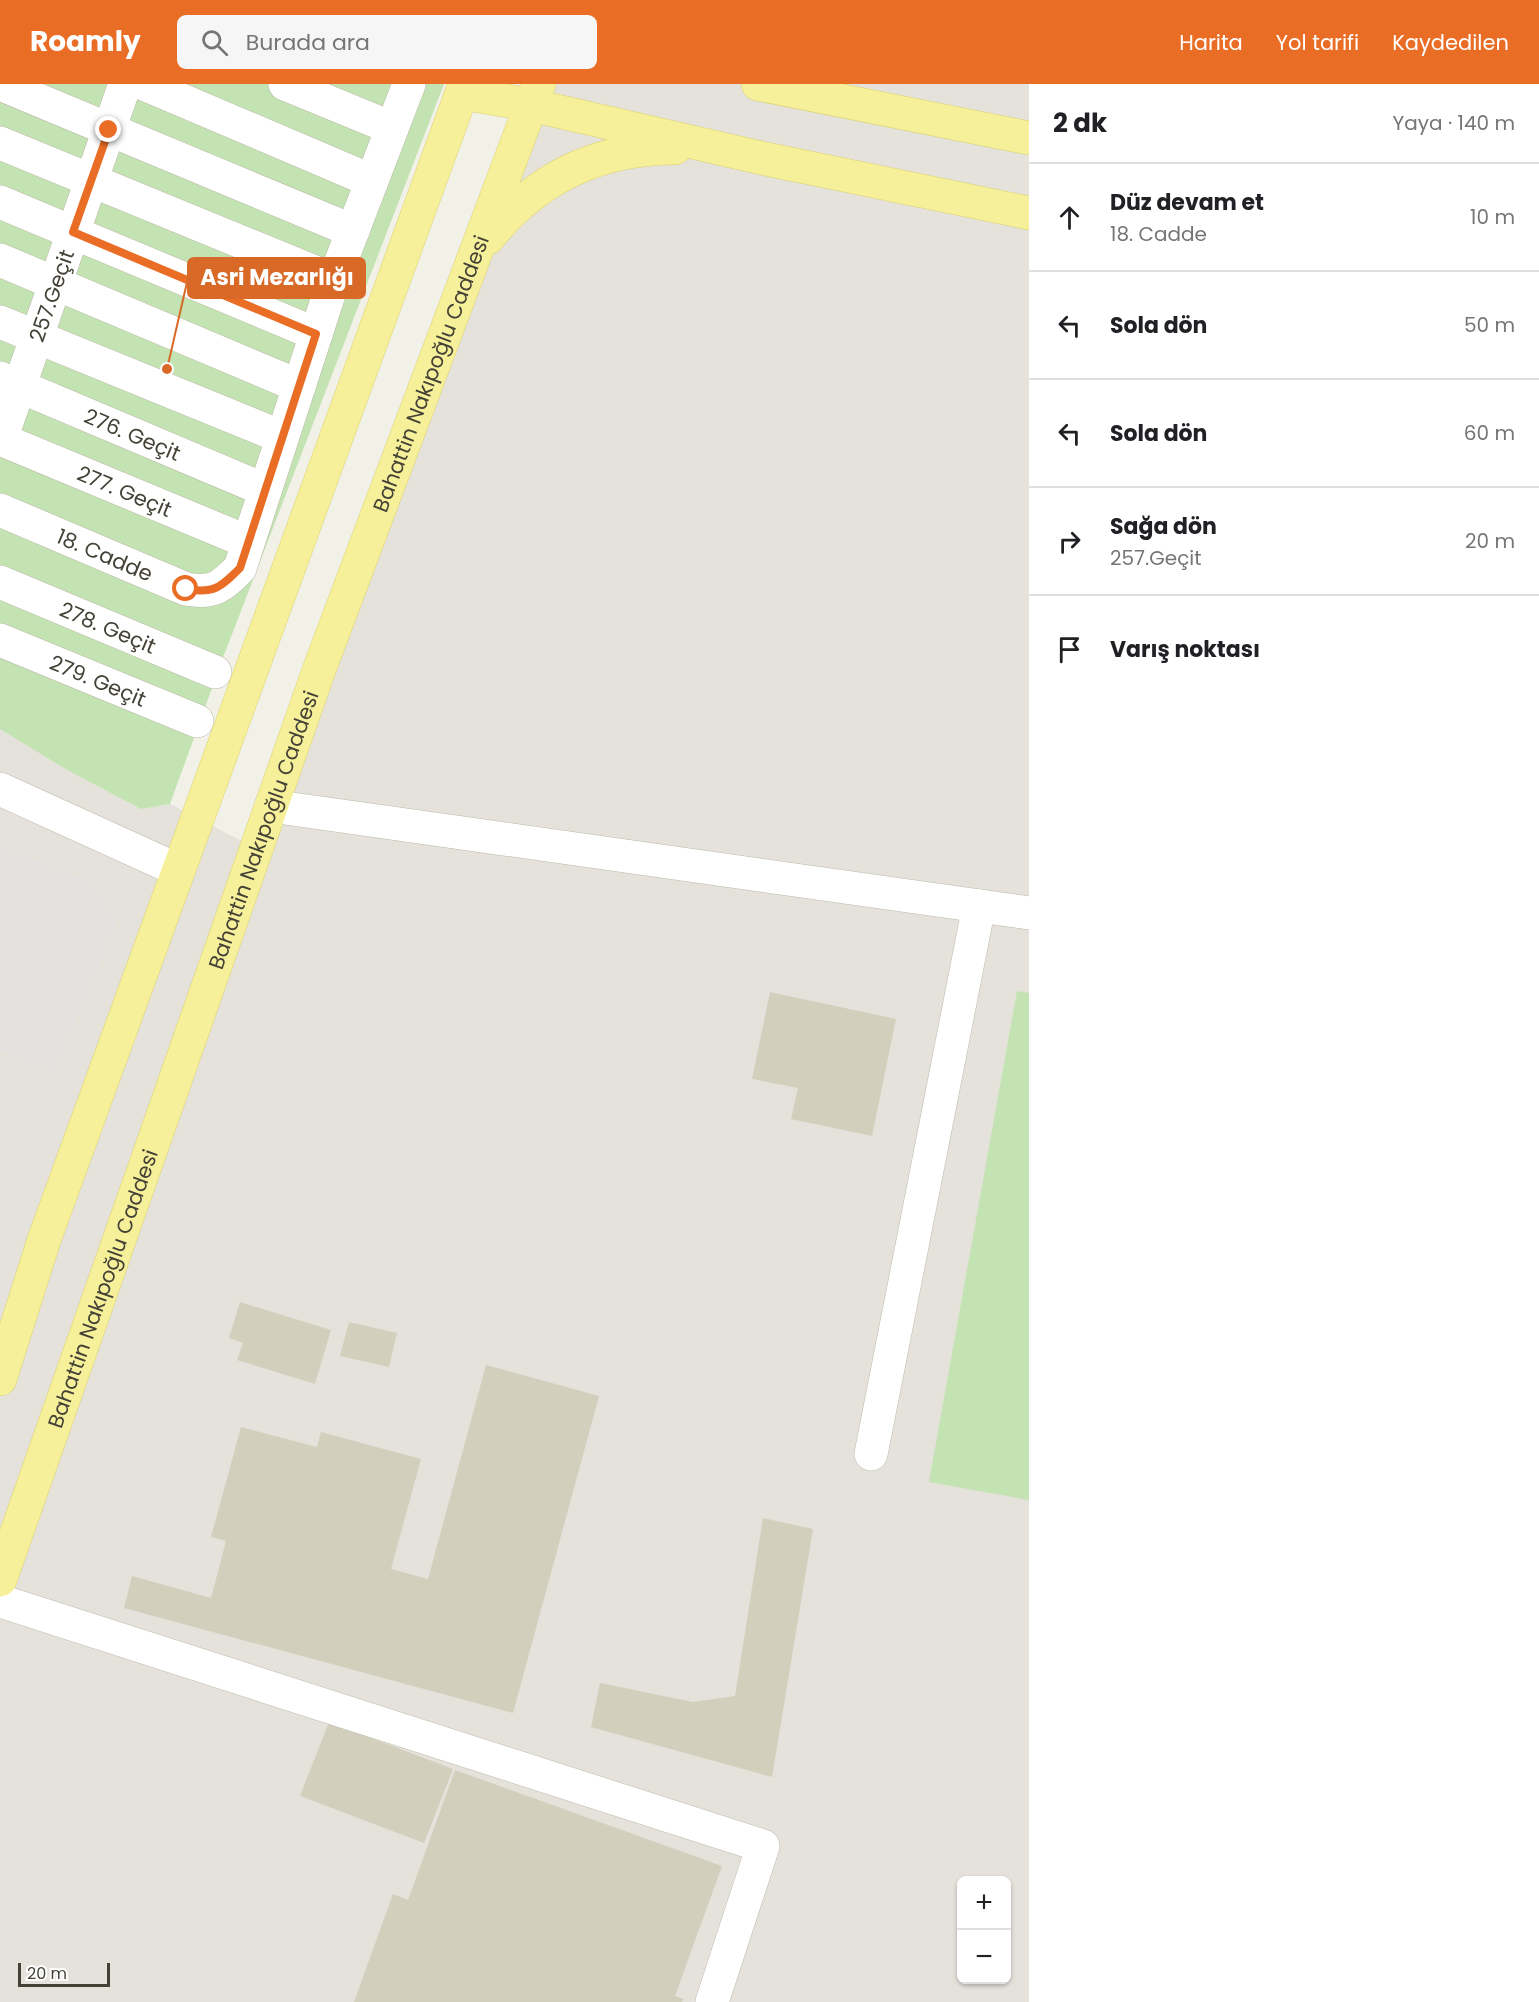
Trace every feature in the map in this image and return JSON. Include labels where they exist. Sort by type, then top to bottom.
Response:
[{"type":"main road","points":[[763,85],[1029,138]]},
{"type":"main road","points":[[0,1378],[44,1240],[464,88],[535,94],[757,157],[1029,213]]},
{"type":"main road","name":"Bahattin Nakıpoğlu Caddesi","points":[[0,1580],[323,659],[535,94]]},
{"type":"main road","points":[[476,253],[507,214],[539,188],[592,160],[641,148],[685,148],[757,157]]},
{"type":"street","points":[[0,84],[353,231]]},
{"type":"street","name":"257.Geçit","points":[[1,439],[10,382],[37,337],[125,84]]},
{"type":"street","points":[[144,84],[372,180]]},
{"type":"street","points":[[285,84],[392,128]]},
{"type":"street","points":[[244,555],[334,280],[409,84]]},
{"type":"street","points":[[0,143],[334,280]]},
{"type":"street","points":[[0,202],[316,334]]},
{"type":"street","points":[[0,260],[299,386]]},
{"type":"street","points":[[0,322],[282,437]]},
{"type":"street","name":"276. Geçit","points":[[10,382],[265,490]]},
{"type":"street","name":"277. Geçit","points":[[1,439],[244,555]]},
{"type":"street","name":"18. Cadde","points":[[0,510],[186,589],[203,592],[221,586],[244,555]]},
{"type":"street","name":"278. Geçit","points":[[0,582],[215,672]]},
{"type":"street","name":"279. Geçit","points":[[0,640],[197,722]]},
{"type":"street","points":[[0,789],[178,870]]},
{"type":"street","points":[[271,806],[1029,913]]},
{"type":"street","points":[[871,1454],[980,906]]},
{"type":"street","points":[[0,1601],[763,1846],[712,2002]]},
{"type":"shaded area","points":[[557,84],[1029,84],[1029,2002],[0,2002],[0,729],[67,770],[141,809],[170,804],[263,852],[348,637]]},
{"type":"shaded area","points":[[0,846],[91,881],[118,922],[54,1073],[0,1051]]},
{"type":"green space","points":[[0,84],[444,84],[224,655],[170,804],[141,809],[67,770],[0,729]]},
{"type":"green space","points":[[1017,991],[1029,993],[1029,1500],[929,1482]]},
{"type":"building","points":[[770,992],[896,1019],[872,1136],[791,1119],[798,1088],[752,1079]]},
{"type":"building","points":[[240,1302],[331,1330],[315,1384],[237,1360],[243,1343],[229,1338]]},
{"type":"building","points":[[349,1322],[397,1333],[389,1367],[340,1356]]},
{"type":"building","points":[[486,1365],[599,1396],[513,1713],[124,1608],[132,1576],[211,1598],[226,1541],[211,1537],[241,1427],[317,1447],[321,1432],[421,1459],[391,1569],[428,1579]]},
{"type":"building","points":[[763,1518],[813,1529],[772,1777],[591,1727],[600,1683],[693,1702],[735,1696]]},
{"type":"building","points":[[329,1722],[453,1769],[424,1843],[300,1796]]},
{"type":"building","points":[[455,1770],[722,1866],[675,1996],[684,1999],[682,2002],[354,2002],[393,1894],[408,1900]]},
{"type":"place","name":"Asri Mezarlığı","points":[[167,369]]},
{"type":"route","points":[[109,130],[73,232],[316,334],[240,568],[221,586],[203,592],[186,589]]}]
